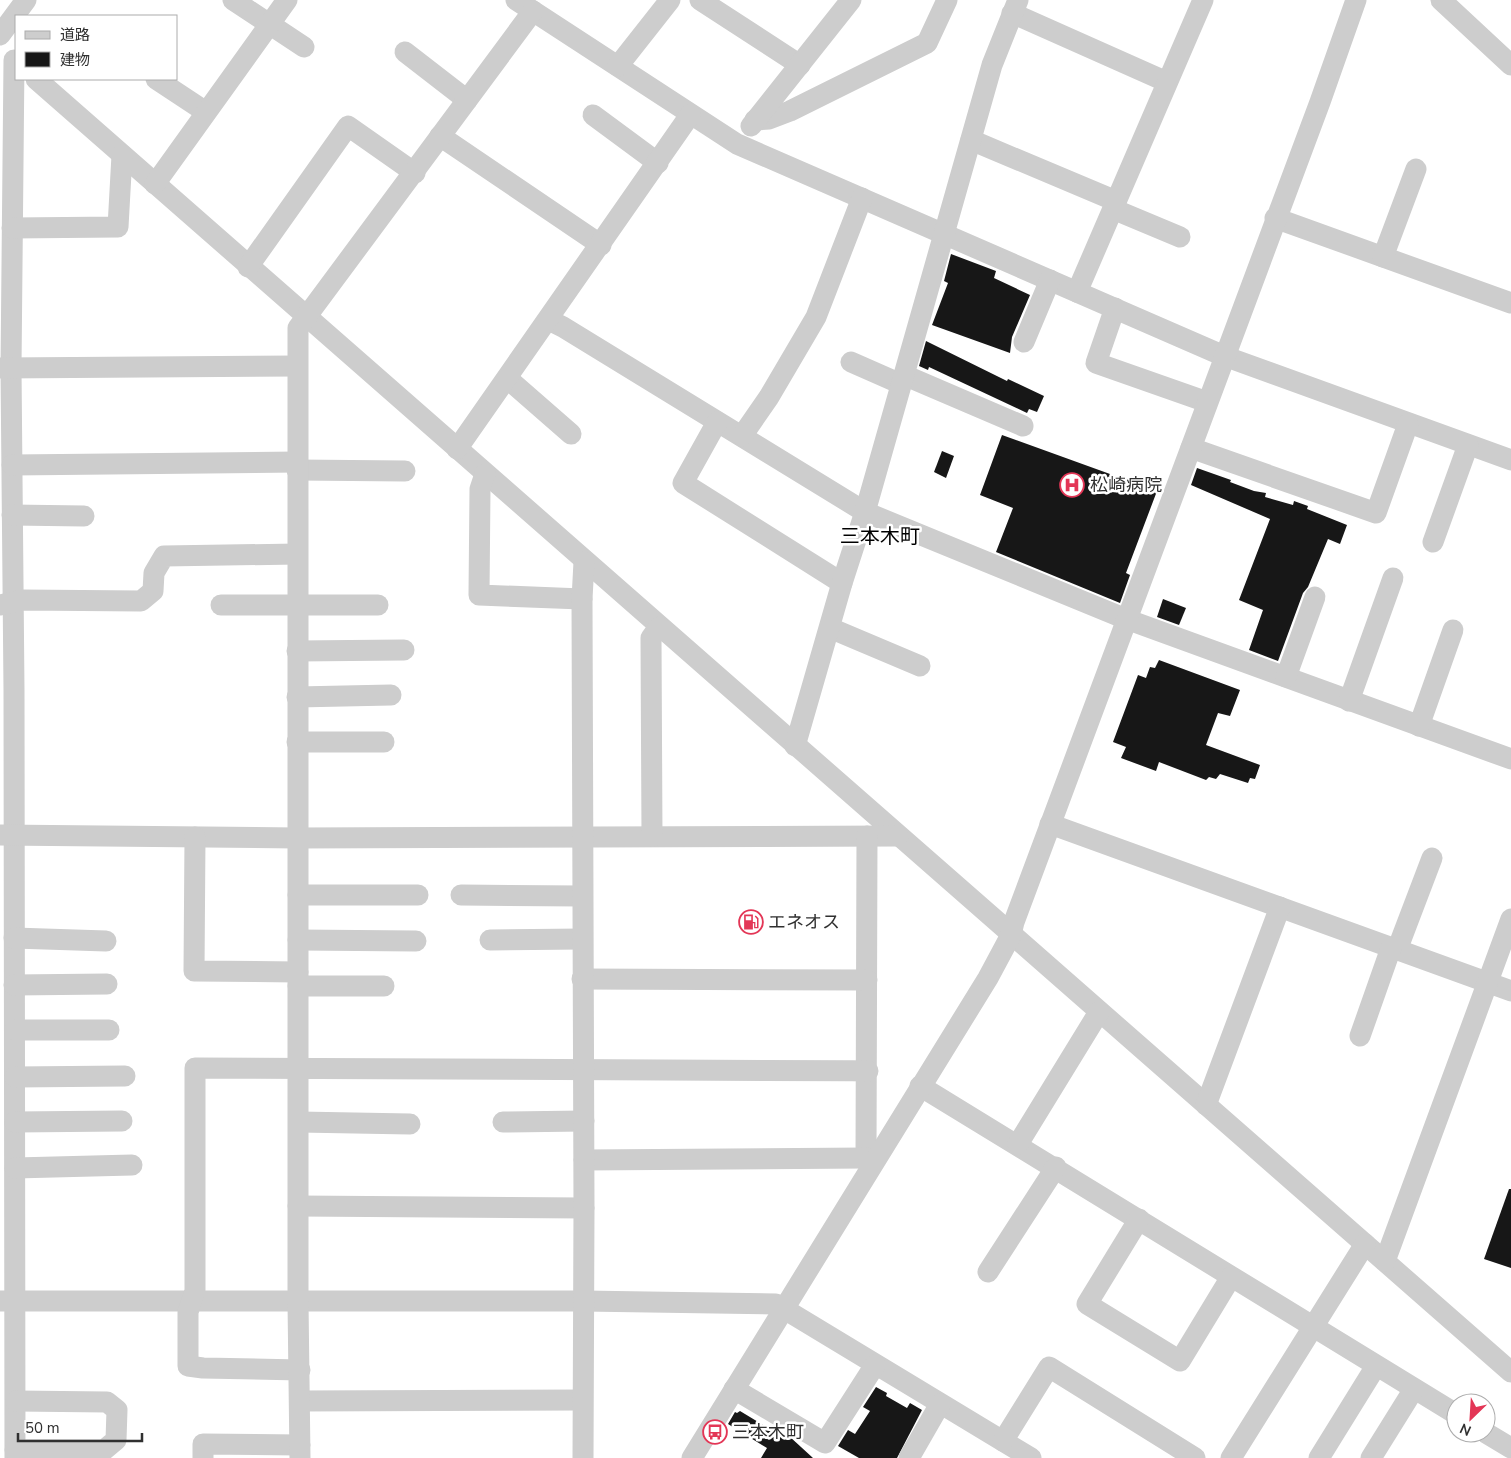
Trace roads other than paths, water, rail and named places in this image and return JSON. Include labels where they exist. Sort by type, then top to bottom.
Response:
[{"type":"street","points":[[0,35],[26,0]]},
{"type":"street","points":[[233,0],[304,47]]},
{"type":"street","points":[[155,184],[287,0]]},
{"type":"street","points":[[618,66],[670,0]]},
{"type":"street","points":[[700,0],[800,65]]},
{"type":"street","points":[[737,144],[851,0]]},
{"type":"street","points":[[755,120],[769,119],[790,111],[928,43],[947,0]]},
{"type":"street","points":[[1077,292],[1203,0]]},
{"type":"street","points":[[692,1458],[784,1307],[869,1161],[920,1086],[988,978],[1011,935],[1050,824],[1275,218],[1320,102],[1356,0]]},
{"type":"street","points":[[1441,0],[1511,65]]},
{"type":"street","points":[[203,1458],[203,1444],[300,1451],[297,838],[298,328],[467,100],[525,6],[737,144],[1224,356],[1511,460]]},
{"type":"street","points":[[795,746],[842,583],[865,512],[992,66],[1015,6],[1167,82]]},
{"type":"street","points":[[405,52],[467,100]]},
{"type":"street","points":[[10,56],[6,182],[12,228],[6,272],[6,424],[12,465],[8,513],[7,835],[14,938],[14,1030],[10,1072],[10,1120],[15,1168],[8,1196],[8,1301],[16,1401],[11,1453],[104,1450],[116,1440],[116,1410],[107,1402],[16,1401]]},
{"type":"street","points":[[37,80],[584,562],[1511,1372]]},
{"type":"street","points":[[158,80],[206,112]]},
{"type":"street","points":[[593,115],[658,163]]},
{"type":"street","points":[[457,449],[549,320],[690,115]]},
{"type":"street","points":[[248,267],[348,126],[414,173]]},
{"type":"street","points":[[440,136],[601,245]]},
{"type":"street","points":[[971,140],[1115,205],[1180,237]]},
{"type":"street","points":[[12,228],[118,227],[122,155]]},
{"type":"street","points":[[1383,257],[1416,170]]},
{"type":"street","points":[[742,436],[770,397],[816,318],[862,198]]},
{"type":"street","points":[[1275,218],[1511,303]]},
{"type":"street","points":[[1024,342],[1050,280]]},
{"type":"street","points":[[1115,308],[1096,362],[1207,402]]},
{"type":"street","points":[[549,320],[865,512],[1126,619],[1511,759]]},
{"type":"street","points":[[850,362],[1023,426]]},
{"type":"street","points":[[6,368],[297,366]]},
{"type":"street","points":[[508,378],[571,434]]},
{"type":"street","points":[[717,422],[683,483],[842,583]]},
{"type":"street","points":[[1191,448],[1376,513],[1408,424]]},
{"type":"street","points":[[1433,542],[1468,444]]},
{"type":"street","points":[[12,465],[297,466],[405,471]]},
{"type":"street","points":[[485,474],[480,489],[479,595],[582,599]]},
{"type":"street","points":[[8,513],[84,516]]},
{"type":"street","points":[[7,604],[22,600],[141,602],[153,591],[154,573],[164,556],[297,554]]},
{"type":"street","points":[[582,1458],[584,1121],[581,836],[582,599],[584,562]]},
{"type":"street","points":[[1350,700],[1393,578]]},
{"type":"street","points":[[1286,677],[1315,598]]},
{"type":"street","points":[[221,605],[378,604]]},
{"type":"street","points":[[652,836],[651,638],[659,627]]},
{"type":"street","points":[[830,628],[920,666]]},
{"type":"street","points":[[1419,726],[1453,630]]},
{"type":"street","points":[[297,651],[404,650]]},
{"type":"street","points":[[297,697],[391,695]]},
{"type":"street","points":[[297,742],[384,742]]},
{"type":"street","points":[[1050,824],[1511,991]]},
{"type":"street","points":[[7,835],[297,838],[898,836]]},
{"type":"street","points":[[867,836],[869,1161]]},
{"type":"street","points":[[195,837],[194,971],[384,986]]},
{"type":"street","points":[[1360,1036],[1432,858]]},
{"type":"street","points":[[298,895],[418,895]]},
{"type":"street","points":[[461,895],[582,896]]},
{"type":"street","points":[[1206,1105],[1280,908]]},
{"type":"street","points":[[1385,1261],[1511,919]]},
{"type":"street","points":[[14,938],[106,941]]},
{"type":"street","points":[[490,940],[582,939]]},
{"type":"street","points":[[298,940],[416,941]]},
{"type":"street","points":[[582,979],[867,980]]},
{"type":"street","points":[[14,984],[107,984]]},
{"type":"street","points":[[1018,1144],[1099,1012]]},
{"type":"street","points":[[14,1030],[110,1030]]},
{"type":"street","points":[[300,1370],[188,1366],[188,1312],[195,1291],[195,1068],[440,1071],[583,1069],[868,1071]]},
{"type":"street","points":[[10,1072],[125,1076]]},
{"type":"street","points":[[920,1086],[1056,1167],[1312,1328],[1446,1408]]},
{"type":"street","points":[[10,1120],[122,1121]]},
{"type":"street","points":[[503,1122],[584,1121]]},
{"type":"street","points":[[299,1122],[410,1124]]},
{"type":"street","points":[[584,1160],[869,1161]]},
{"type":"street","points":[[15,1168],[132,1165]]},
{"type":"street","points":[[988,1272],[1056,1167]]},
{"type":"street","points":[[298,1206],[584,1208]]},
{"type":"street","points":[[1139,1219],[1087,1304],[1180,1361],[1231,1276]]},
{"type":"street","points":[[1231,1458],[1365,1244]]},
{"type":"street","points":[[8,1301],[776,1304],[784,1307],[875,1365],[1031,1458]]},
{"type":"street","points":[[734,1389],[825,1443],[875,1365]]},
{"type":"street","points":[[1003,1441],[1049,1366],[1195,1458]]},
{"type":"street","points":[[1319,1458],[1376,1366]]},
{"type":"street","points":[[1370,1458],[1414,1389]]},
{"type":"street","points":[[300,1401],[582,1400]]},
{"type":"street","points":[[909,1458],[940,1404]]},
{"type":"street","points":[[1496,1439],[1511,1448]]},
{"type":"place","name":"松崎病院","points":[[1072,485]]},
{"type":"place","name":"エネオス","points":[[751,922]]},
{"type":"place","name":"三本木町","points":[[715,1432]]},
{"type":"district","name":"三本木町","points":[[880,536]]}]
